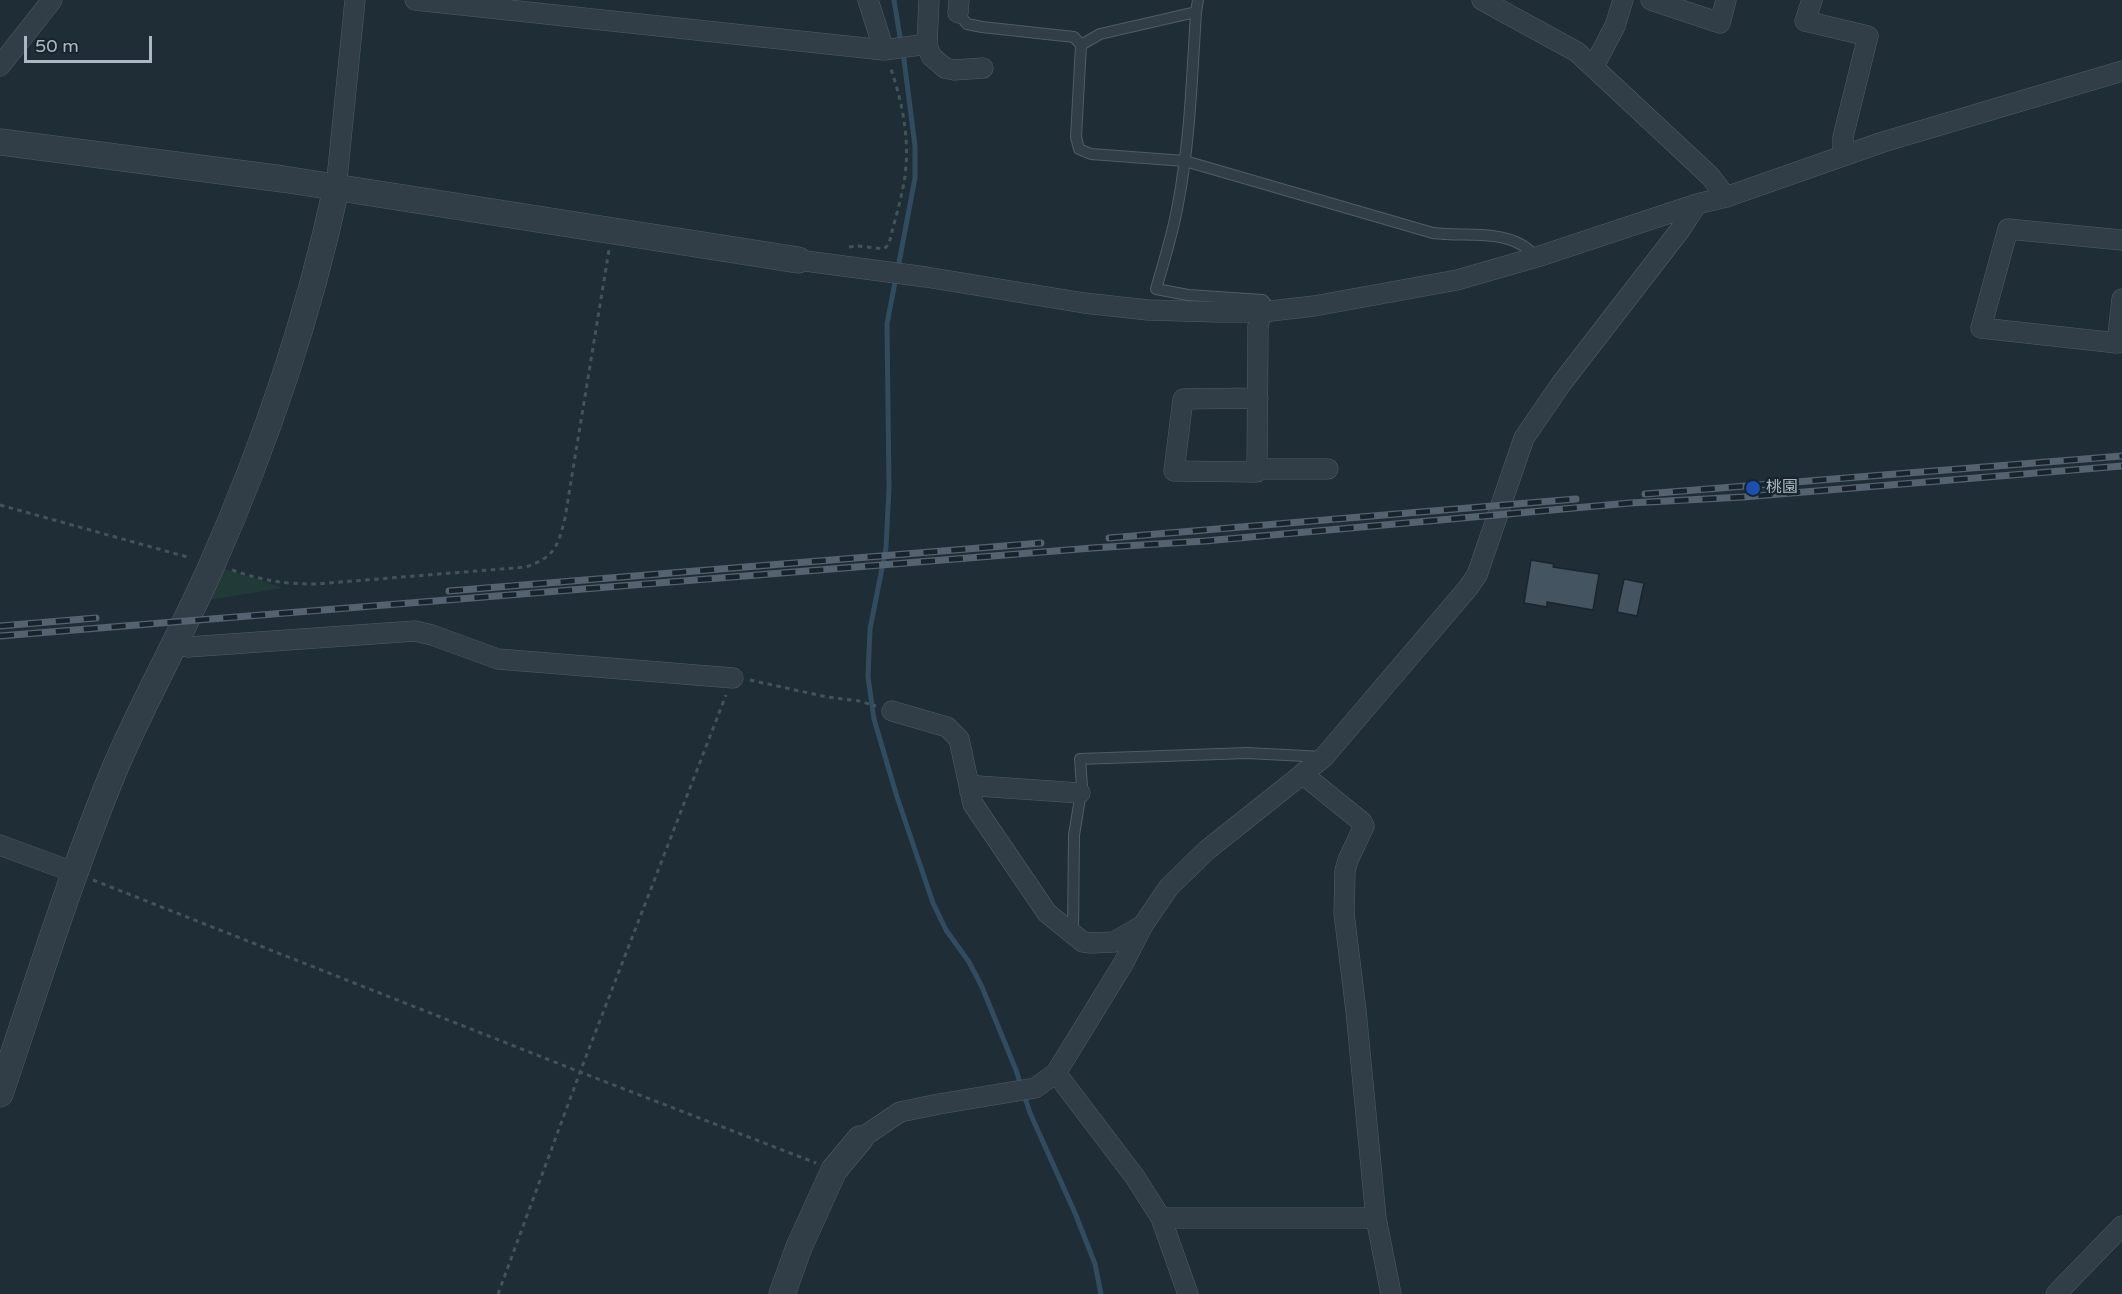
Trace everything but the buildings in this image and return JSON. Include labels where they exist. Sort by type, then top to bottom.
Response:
[{"type":"street","points":[[0,66],[52,0]]},
{"type":"street","points":[[0,1094],[76,873],[115,768],[212,564],[257,456],[292,360],[325,241],[336,189],[355,0]]},
{"type":"street","points":[[415,0],[887,49],[924,45]]},
{"type":"street","points":[[868,0],[887,49]]},
{"type":"street","points":[[929,0],[924,45],[931,56],[945,68],[968,70],[982,68]]},
{"type":"street","points":[[1482,0],[1569,46],[1594,66],[1710,176],[1726,197]]},
{"type":"street","points":[[1594,66],[1615,26],[1623,0]]},
{"type":"street","points":[[1651,0],[1719,22],[1726,0]]},
{"type":"street","points":[[1812,0],[1806,21],[1868,36],[1843,137],[1842,156]]},
{"type":"street","points":[[0,142],[283,179],[1084,303],[1148,310],[1266,311],[1353,300],[1457,280],[1537,257],[1697,204],[1726,197],[1883,142],[2122,71]]},
{"type":"street","points":[[782,1294],[799,1247],[834,1170],[860,1139],[900,1113],[1035,1088],[1056,1073],[1123,964],[1143,925],[1160,899],[1182,873],[1207,850],[1324,757],[1443,618],[1477,575],[1524,438],[1561,384],[1680,230],[1697,204]]},
{"type":"street","points":[[2122,240],[2008,229],[1981,328],[2117,343],[2122,299]]},
{"type":"street","points":[[1258,398],[1183,399],[1174,471],[1257,472],[1258,398],[1258,326],[1266,311]]},
{"type":"street","points":[[1257,469],[1328,469]]},
{"type":"street","points":[[174,644],[188,647],[414,631],[432,635],[498,659],[733,678]]},
{"type":"street","points":[[892,711],[947,727],[954,732],[959,739],[973,804],[1047,913],[1083,942],[1114,942],[1143,925]]},
{"type":"street","points":[[1304,772],[1364,826],[1345,871],[1344,913],[1376,1218],[1391,1294]]},
{"type":"street","points":[[970,792],[978,786],[1080,793]]},
{"type":"street","points":[[0,845],[76,873]]},
{"type":"street","points":[[1056,1073],[1135,1177],[1161,1218],[1188,1294]]},
{"type":"street","points":[[1161,1218],[1376,1218]]},
{"type":"street","points":[[2056,1294],[2122,1226]]},
{"type":"lane","points":[[1198,0],[1185,161],[1178,207],[1156,289],[1188,295],[1263,300],[1266,311]]},
{"type":"lane","points":[[959,7],[968,24],[1074,38],[1081,45],[1076,137],[1079,149],[1091,154],[1185,161],[1433,232],[1452,235],[1489,235],[1521,244],[1537,257]]},
{"type":"lane","points":[[1081,45],[1100,34],[1196,12]]},
{"type":"lane","points":[[1073,934],[1074,835],[1080,793],[1080,759],[1247,753],[1324,757]]},
{"type":"path","points":[[847,248],[858,246],[884,249],[889,244],[905,176],[907,135],[887,49]]},
{"type":"path","points":[[0,506],[212,564],[261,580],[284,584],[316,584],[526,567],[539,562],[551,554],[559,542],[565,518],[612,231]]},
{"type":"path","points":[[498,1294],[580,1072],[733,678],[744,678],[827,697],[858,700]]},
{"type":"path","points":[[76,873],[834,1170]]},
{"type":"green space","points":[[220,567],[283,588],[203,601]]},
{"type":"waterway","points":[[894,0],[901,43]]},
{"type":"waterway","points":[[898,268],[915,178],[915,146],[903,52]]},
{"type":"waterway","points":[[896,277],[887,324],[889,488],[886,548],[870,629],[868,677],[874,719],[897,797],[933,903],[946,930],[969,962],[982,987],[1016,1070],[1030,1113],[1095,1264],[1101,1294]]},
{"type":"railway","points":[[1645,494],[2122,456]]},
{"type":"railway","points":[[0,636],[1092,548],[1205,541],[1630,503],[1743,497],[2122,466]]},
{"type":"railway","points":[[1109,538],[1576,499]]},
{"type":"railway","points":[[449,591],[1041,543]]},
{"type":"railway","points":[[0,626],[96,618]]},
{"type":"place","name":"桃園","points":[[1753,488]]}]
